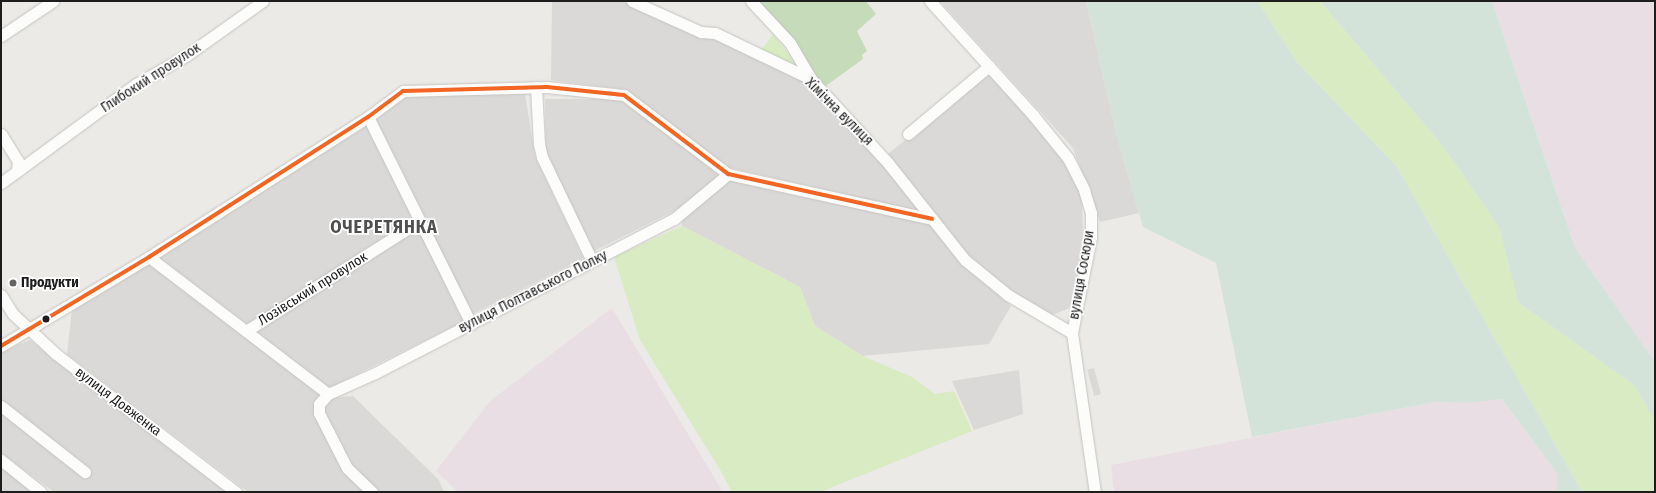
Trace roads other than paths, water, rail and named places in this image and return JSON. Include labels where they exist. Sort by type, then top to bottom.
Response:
[{"type":"street","points":[[1,36],[53,1]]},
{"type":"street","name":"Глибокий провулок","points":[[1,183],[136,84],[187,55],[263,1]]},
{"type":"street","name":"Хімічна вулиця","points":[[632,1],[701,32],[715,33],[811,79],[888,163],[932,219]]},
{"type":"street","points":[[752,1],[790,44],[811,79]]},
{"type":"street","name":"вулиця Сосюри","points":[[930,1],[1033,115],[1068,158],[1084,190],[1091,213],[1091,237],[1072,333],[1095,492]]},
{"type":"street","points":[[908,134],[989,66]]},
{"type":"street","points":[[1,346],[150,257],[368,117],[403,91],[536,87],[624,95],[728,174],[932,219],[965,260],[1008,294],[1072,333]]},
{"type":"street","points":[[536,87],[539,144],[542,157],[592,261]]},
{"type":"street","points":[[368,117],[471,324]]},
{"type":"street","points":[[1,134],[18,160],[18,171]]},
{"type":"street","name":"вулиця Полтавського Полку","points":[[328,394],[375,373],[674,219],[728,174]]},
{"type":"street","name":"Лозівський провулок","points":[[246,331],[420,221]]},
{"type":"street","points":[[150,257],[328,394],[319,404],[319,413],[347,468],[372,492]]},
{"type":"street","name":"вулиця Довженка","points":[[1,295],[14,314],[56,354],[236,492]]},
{"type":"street","points":[[1,406],[85,472]]},
{"type":"street","points":[[1,460],[41,492]]},
{"type":"place","name":"Продукти","points":[[13,283]]},
{"type":"district","name":"ОЧЕРЕТЯНКА","points":[[384,227]]}]
